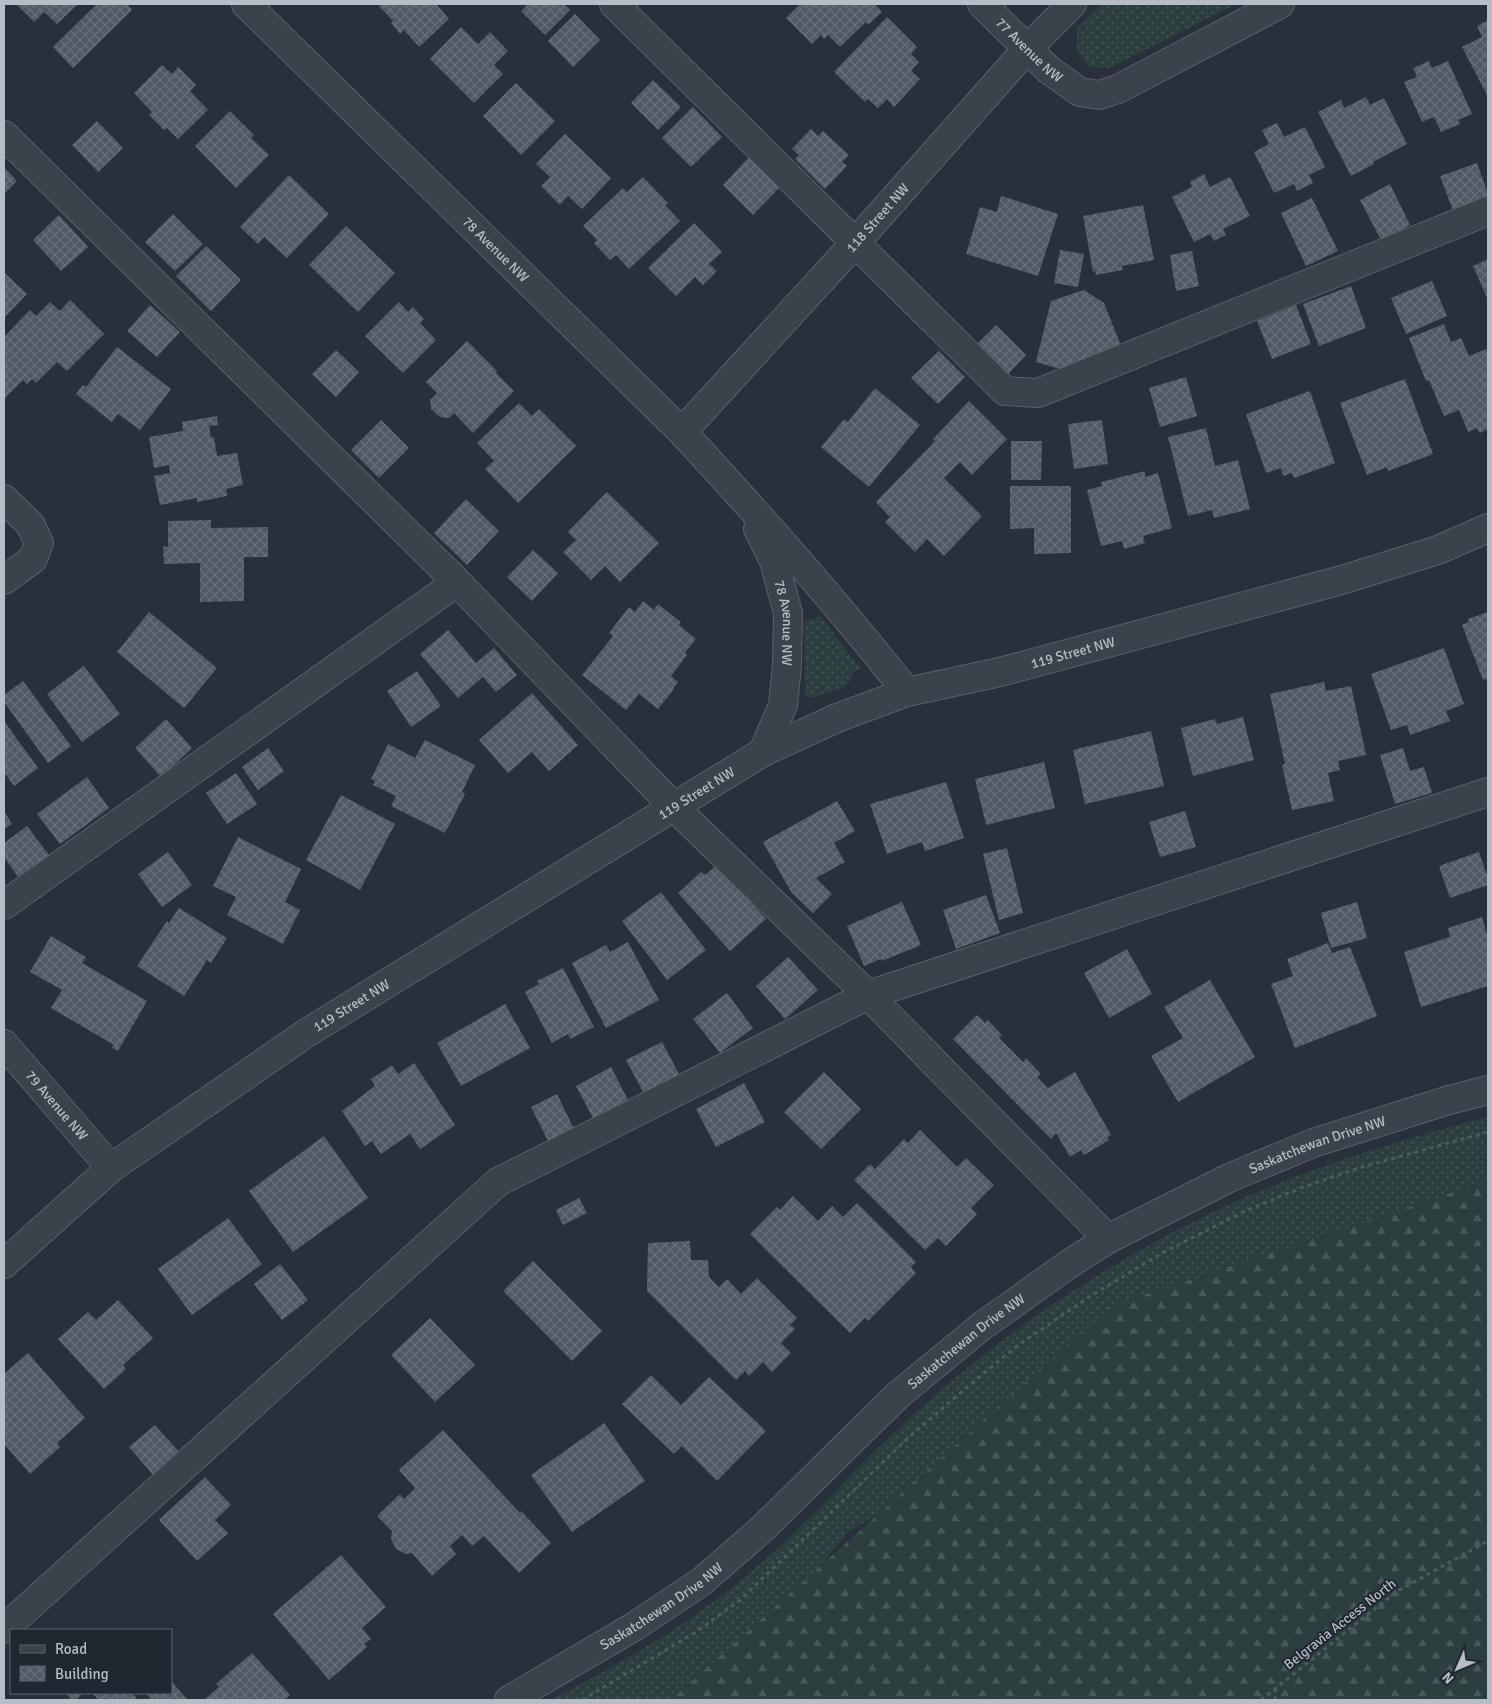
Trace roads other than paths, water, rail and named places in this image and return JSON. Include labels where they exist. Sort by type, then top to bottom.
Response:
[{"type":"street","name":"78 Avenue NW","points":[[246,4],[682,432],[742,496],[846,616],[907,692]]},
{"type":"street","points":[[614,4],[1006,391],[1038,393],[1488,212]]},
{"type":"street","name":"77 Avenue NW","points":[[982,4],[1054,75],[1080,92],[1099,95],[1118,89],[1280,4]]},
{"type":"street","name":"118 Street NW","points":[[682,432],[855,243],[1027,49],[1072,4]]},
{"type":"street","points":[[4,135],[457,582],[673,806],[868,994],[1108,1239]]},
{"type":"street","name":"78 Avenue NW","points":[[742,496],[774,561],[788,613],[787,665],[783,705],[763,752]]},
{"type":"street","points":[[4,499],[30,524],[39,543],[33,559],[4,580]]},
{"type":"street","name":"119 Street NW","points":[[4,1264],[111,1168],[308,1032],[763,752],[837,718],[907,692],[1009,669],[1344,579],[1438,550],[1488,528]]},
{"type":"street","points":[[4,905],[457,582]]},
{"type":"street","points":[[4,1629],[498,1182],[868,994],[1488,792]]},
{"type":"street","name":"79 Avenue NW","points":[[4,1044],[111,1168]]},
{"type":"street","name":"Saskatchewan Drive NW","points":[[509,1700],[635,1626],[701,1582],[762,1529],[898,1395],[982,1326],[1069,1264],[1108,1239],[1229,1178],[1313,1144],[1449,1100],[1488,1090]]}]
